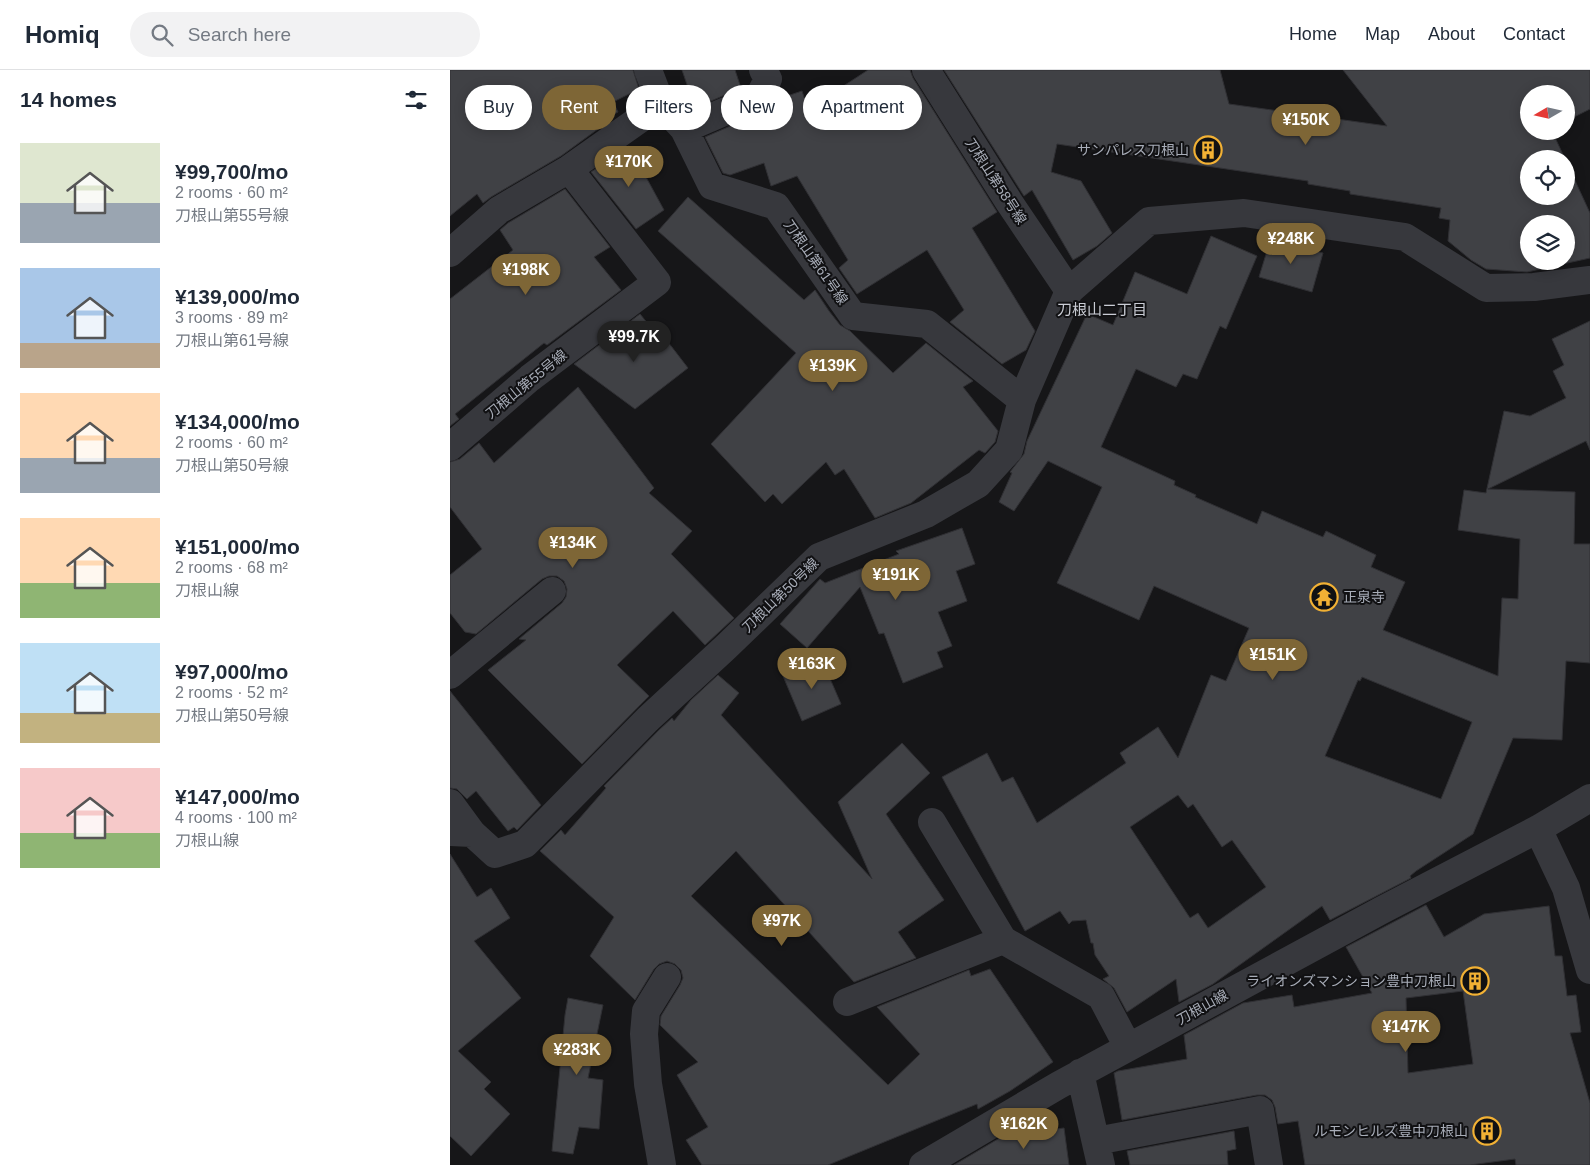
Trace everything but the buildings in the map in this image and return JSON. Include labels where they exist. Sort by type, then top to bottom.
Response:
[{"type":"street","points":[[648,70],[654,85]]},
{"type":"street","points":[[711,117],[759,97],[768,79],[764,70]]},
{"type":"street","name":"刀根山第58号線","points":[[926,70],[1009,202],[1069,291]]},
{"type":"street","points":[[450,253],[499,210],[569,169],[626,129]]},
{"type":"street","name":"刀根山第61号線","points":[[685,130],[712,186],[776,206],[853,316],[927,324],[1022,400]]},
{"type":"street","name":"刀根山第55号線","points":[[450,448],[530,378],[658,282],[569,169]]},
{"type":"street","name":"刀根山第50号線","points":[[461,833],[495,854],[525,844],[648,719],[819,557],[926,514],[978,484],[1009,450],[1022,400],[1069,291],[1149,222],[1244,213],[1405,237],[1486,288],[1534,287],[1590,280]]},
{"type":"street","points":[[450,675],[552,591]]},
{"type":"street","name":"刀根山線","points":[[923,1165],[1080,1073],[1382,910],[1538,829],[1590,798]]},
{"type":"street","points":[[450,803],[461,833]]},
{"type":"street","points":[[932,822],[1003,940],[1101,996],[1128,1047]]},
{"type":"street","points":[[1538,829],[1566,888],[1590,970]]},
{"type":"street","points":[[847,1002],[1003,940]]},
{"type":"street","points":[[662,1165],[648,1084],[644,1034],[646,1011],[666,977]]},
{"type":"street","points":[[1080,1073],[1098,1153],[1260,1110],[1269,1165]]},
{"type":"place","name":"サンパレス刀根山","points":[[1208,150]]},
{"type":"place","name":"正泉寺","points":[[1324,597]]},
{"type":"place","name":"ライオンズマンション豊中刀根山","points":[[1475,981]]},
{"type":"place","name":"ルモンヒルズ豊中刀根山","points":[[1487,1131]]},
{"type":"district","name":"刀根山二丁目","points":[[1102,310]]}]
